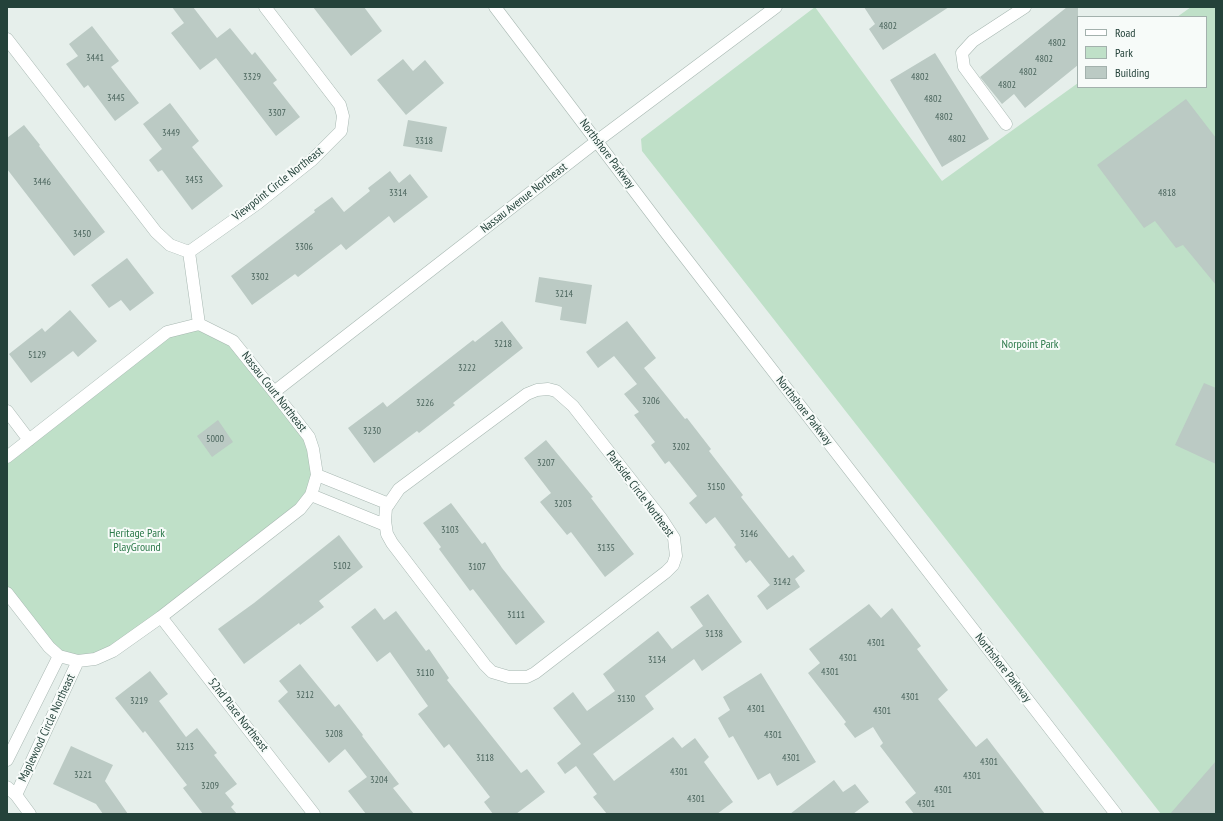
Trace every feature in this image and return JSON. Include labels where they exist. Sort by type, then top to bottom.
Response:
[{"type":"street","name":"Viewpoint Circle Northeast","points":[[189,252],[258,203],[312,160],[341,131],[343,125],[343,116],[340,105],[265,7]]},
{"type":"street","name":"Northshore Parkway","points":[[495,7],[667,234],[1116,814]]},
{"type":"street","name":"Nassau Avenue Northeast","points":[[274,392],[597,141],[776,7]]},
{"type":"street","points":[[1006,124],[964,67],[962,53],[973,41],[1025,7]]},
{"type":"street","points":[[7,39],[156,232],[170,245],[189,252],[199,324],[167,332],[7,457]]},
{"type":"street","name":"Nassau Court Northeast","points":[[59,656],[78,661],[95,659],[113,651],[161,617],[300,509],[311,495],[317,475],[313,449],[309,437],[233,340],[199,324]]},
{"type":"street","name":"Parkside Circle Northeast","points":[[548,389],[556,391],[573,406],[661,518],[674,538],[676,556],[672,565],[666,572],[535,673],[527,677],[509,677],[492,672],[485,665],[392,543],[386,525],[384,521],[386,508],[399,489],[527,394],[537,390],[548,389]]},
{"type":"street","points":[[7,411],[29,440]]},
{"type":"street","points":[[317,475],[389,504]]},
{"type":"street","points":[[311,495],[386,525]]},
{"type":"street","points":[[7,593],[49,647],[59,656]]},
{"type":"street","name":"52nd Place Northeast","points":[[161,617],[314,814]]},
{"type":"street","name":"Maplewood Circle Northeast","points":[[7,760],[59,656]]},
{"type":"street","name":"Maplewood Circle Northeast","points":[[30,814],[12,791],[78,661]]},
{"type":"green space","name":"Norpoint Park","points":[[815,7],[942,181],[1077,84],[1077,88],[1207,88],[1207,16],[1178,16],[1191,7],[1216,7],[1216,814],[1161,814],[642,151],[641,139]]},
{"type":"green space","name":"Heritage Park PlayGround","points":[[199,324],[233,341],[309,437],[316,464],[300,509],[95,659],[59,656],[7,593],[7,457],[167,332]]},
{"type":"building","points":[[172,7],[193,7],[217,38],[230,28],[252,55],[255,52],[277,80],[273,83],[300,117],[276,136],[216,58],[200,70],[171,33],[184,23]]},
{"type":"building","points":[[313,7],[364,7],[382,31],[351,56]]},
{"type":"building","points":[[864,7],[949,7],[883,50],[869,29],[875,24]]},
{"type":"building","points":[[1067,7],[1078,7],[1077,66],[1025,108],[1014,94],[1002,104],[980,77]]},
{"type":"building","points":[[92,26],[119,61],[111,67],[139,103],[115,121],[88,85],[84,88],[66,64],[78,56],[69,44]]},
{"type":"building","points":[[935,53],[989,139],[942,167],[890,80]]},
{"type":"building","points":[[403,59],[413,71],[425,60],[444,83],[406,115],[377,80]]},
{"type":"building","points":[[1186,99],[1216,138],[1216,285],[1183,245],[1176,248],[1155,221],[1144,228],[1097,165]]},
{"type":"building","points":[[170,103],[199,141],[192,147],[223,186],[192,210],[162,170],[158,172],[149,160],[162,149],[143,124]]},
{"type":"building","points":[[408,120],[447,127],[442,152],[403,146]]},
{"type":"building","points":[[24,125],[105,232],[74,256],[7,169],[7,138]]},
{"type":"building","points":[[390,171],[399,183],[410,174],[428,197],[394,223],[389,216],[346,250],[341,244],[298,277],[295,274],[252,305],[231,276],[315,212],[314,210],[332,197],[344,212],[370,191],[368,188]]},
{"type":"building","points":[[127,258],[154,293],[130,311],[121,300],[109,308],[91,285]]},
{"type":"building","points":[[539,277],[592,285],[586,324],[560,320],[562,307],[535,302]]},
{"type":"building","points":[[70,310],[97,341],[78,357],[73,351],[31,383],[9,354],[42,328],[45,332]]},
{"type":"building","points":[[502,321],[523,348],[453,403],[455,405],[419,433],[417,431],[374,463],[348,428],[383,402],[387,407],[473,340],[475,342]]},
{"type":"building","points":[[627,321],[656,358],[644,368],[685,419],[687,418],[711,449],[709,451],[743,495],[741,497],[789,558],[793,555],[805,571],[795,579],[800,587],[767,610],[757,596],[770,585],[750,560],[746,563],[734,547],[736,545],[715,517],[706,524],[689,503],[697,496],[669,461],[665,464],[651,445],[655,442],[634,415],[639,412],[624,394],[637,384],[614,356],[598,368],[586,352]]},
{"type":"building","points":[[1204,383],[1216,388],[1216,464],[1175,445]]},
{"type":"building","points":[[218,420],[233,442],[212,457],[197,436]]},
{"type":"building","points":[[546,440],[593,497],[591,498],[634,554],[605,577],[571,532],[567,535],[540,502],[551,493],[524,458]]},
{"type":"building","points":[[451,503],[482,544],[485,542],[502,568],[545,622],[516,645],[473,589],[470,591],[439,549],[441,547],[423,523]]},
{"type":"building","points":[[339,535],[363,567],[319,601],[324,607],[300,625],[299,623],[244,664],[218,629],[254,603]]},
{"type":"building","points":[[708,594],[742,642],[702,671],[694,659],[645,696],[654,709],[593,754],[614,781],[673,737],[682,748],[695,738],[709,757],[704,762],[733,802],[717,814],[607,814],[593,797],[597,794],[576,766],[565,774],[557,763],[581,744],[553,708],[573,692],[587,711],[615,691],[603,674],[658,631],[672,649],[703,626],[690,607]]},
{"type":"building","points":[[869,604],[881,618],[892,608],[921,646],[917,649],[948,690],[938,699],[976,747],[987,738],[1045,814],[914,814],[905,802],[916,793],[880,746],[883,743],[873,727],[855,738],[844,724],[846,722],[808,673],[820,663],[809,649]]},
{"type":"building","points":[[375,608],[384,620],[396,611],[426,651],[429,649],[449,678],[447,680],[521,773],[527,769],[545,792],[516,814],[493,814],[484,802],[490,797],[449,744],[444,748],[418,714],[428,706],[390,652],[377,662],[351,627]]},
{"type":"building","points":[[300,664],[335,707],[339,704],[363,735],[362,736],[399,784],[393,788],[414,814],[366,814],[348,791],[367,777],[345,749],[329,763],[278,701],[288,692],[279,681]]},
{"type":"building","points":[[150,671],[168,694],[159,701],[186,737],[197,728],[217,753],[214,755],[237,784],[225,793],[234,804],[231,807],[237,814],[203,814],[183,788],[187,785],[145,731],[143,733],[115,698]]},
{"type":"building","points":[[761,673],[816,762],[777,786],[770,773],[758,780],[733,736],[729,738],[718,718],[730,710],[723,697]]},
{"type":"building","points":[[71,746],[113,765],[105,781],[128,814],[103,814],[96,804],[53,784]]},
{"type":"building","points":[[1216,761],[1216,814],[1170,814]]},
{"type":"building","points":[[834,780],[843,792],[855,784],[869,802],[853,814],[790,814]]}]
